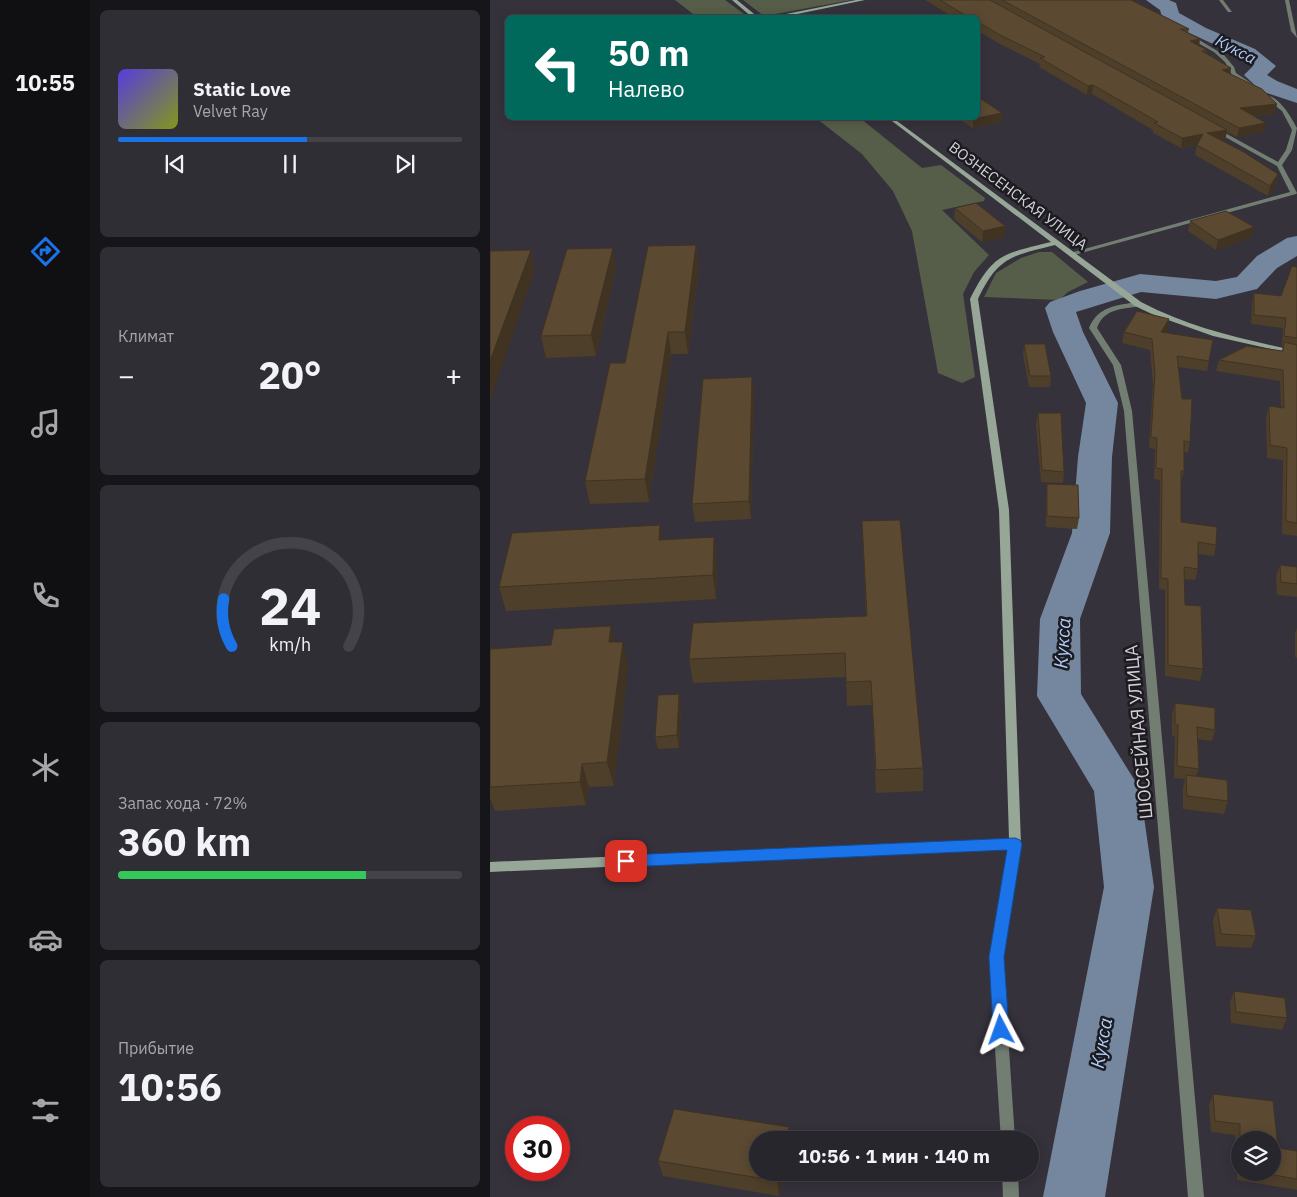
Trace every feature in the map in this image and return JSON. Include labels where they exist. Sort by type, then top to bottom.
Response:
[{"type":"street","points":[[734,0],[753,15]]},
{"type":"street","points":[[784,15],[863,0]]},
{"type":"street","points":[[1221,0],[1230,11]]},
{"type":"street","points":[[1287,0],[1293,31],[1297,37]]},
{"type":"street","points":[[1187,35],[1220,54],[1232,66],[1234,74],[1284,110],[1295,130],[1289,150],[1279,165]]},
{"type":"street","name":"ВОЗНЕСЕНСКАЯ УЛИЦА","points":[[893,120],[1133,301],[1160,316],[1213,335],[1297,353]]},
{"type":"street","points":[[1072,254],[1294,193],[1279,165],[1211,127]]},
{"type":"street","points":[[1007,1131],[996,957],[1015,844],[1004,510],[974,299],[985,275],[1004,256],[1057,242]]},
{"type":"street","name":"ШОССЕЙНАЯ УЛИЦА","points":[[1133,301],[1108,310],[1096,318],[1093,328],[1117,366],[1128,411],[1196,1197]]},
{"type":"street","points":[[490,867],[1015,844]]},
{"type":"street","points":[[1010,1181],[1011,1197]]},
{"type":"green space","points":[[675,0],[725,0],[745,15],[694,15]]},
{"type":"green space","points":[[743,0],[852,0],[770,15],[763,15]]},
{"type":"green space","points":[[819,120],[862,120],[922,168],[941,165],[985,198],[984,201],[942,210],[989,255],[974,272],[963,294],[975,377],[962,383],[938,373],[912,231],[893,191],[862,154]]},
{"type":"green space","points":[[1039,252],[1052,252],[1088,282],[1068,292],[1059,300],[984,297],[996,273],[1021,258]]},
{"type":"building","points":[[940,0],[990,0],[1227,130],[1207,133],[1242,151],[1278,174],[1270,186],[1197,145],[1203,134],[1182,138],[1093,85],[1088,86],[1040,58],[1045,57],[980,23],[980,15],[965,15]]},
{"type":"building","points":[[1002,0],[1131,0],[1189,29],[1180,29],[1200,39],[1190,41],[1207,50],[1202,51],[1231,68],[1222,70],[1262,89],[1277,104],[1240,108],[1266,123],[1239,128]]},
{"type":"building","points":[[980,98],[1002,113],[980,118]]},
{"type":"building","points":[[976,203],[1005,226],[983,231],[955,208]]},
{"type":"building","points":[[1226,211],[1254,227],[1218,240],[1190,221]]},
{"type":"building","points":[[696,245],[685,332],[668,332],[645,479],[585,481],[610,363],[625,363],[648,246]]},
{"type":"building","points":[[613,248],[591,335],[541,336],[567,249]]},
{"type":"building","points":[[531,250],[490,361],[490,251]]},
{"type":"building","points":[[1292,266],[1297,267],[1297,338],[1284,336],[1286,318],[1254,315],[1254,293],[1281,296]]},
{"type":"building","points":[[1137,311],[1169,319],[1161,332],[1213,340],[1209,361],[1177,356],[1182,399],[1192,399],[1190,442],[1184,441],[1184,471],[1181,471],[1181,522],[1217,527],[1216,545],[1198,542],[1198,569],[1184,567],[1185,605],[1201,606],[1203,669],[1168,665],[1168,579],[1161,578],[1162,469],[1156,468],[1157,438],[1151,437],[1155,374],[1152,339],[1124,332]]},
{"type":"building","points":[[1284,342],[1297,345],[1297,523],[1286,521],[1287,448],[1270,445],[1269,406],[1284,408],[1283,370],[1219,360],[1247,346],[1283,351]]},
{"type":"building","points":[[1024,344],[1045,344],[1051,376],[1030,376]]},
{"type":"building","points":[[752,377],[749,501],[692,504],[703,379]]},
{"type":"building","points":[[1038,413],[1061,413],[1064,472],[1042,470]]},
{"type":"building","points":[[1047,484],[1078,485],[1079,518],[1047,516]]},
{"type":"building","points":[[900,520],[923,768],[876,770],[871,681],[846,682],[845,653],[689,659],[693,623],[867,616],[862,521]]},
{"type":"building","points":[[660,525],[659,540],[714,537],[713,575],[499,587],[512,533]]},
{"type":"building","points":[[1280,565],[1297,567],[1297,584],[1281,582]]},
{"type":"building","points":[[611,626],[609,642],[623,642],[607,762],[582,764],[580,782],[490,787],[490,649],[551,645],[554,629]]},
{"type":"building","points":[[679,694],[677,735],[655,737],[658,695]]},
{"type":"building","points":[[1175,703],[1215,708],[1215,730],[1197,727],[1199,769],[1177,766],[1178,725],[1175,724]]},
{"type":"building","points":[[1186,775],[1227,780],[1228,801],[1187,796]]},
{"type":"building","points":[[1217,908],[1251,910],[1256,936],[1221,934]]},
{"type":"building","points":[[1234,991],[1285,998],[1287,1018],[1236,1012]]},
{"type":"building","points":[[1213,1094],[1273,1101],[1276,1131],[1240,1131],[1240,1124],[1215,1121]]},
{"type":"building","points":[[674,1109],[789,1127],[788,1131],[749,1131],[749,1176],[658,1161]]},
{"type":"building","points":[[1281,1148],[1297,1151],[1297,1179],[1281,1176]]},
{"type":"waterway","name":"Кукса","points":[[1155,0],[1169,7],[1170,16],[1199,32],[1248,53],[1266,66],[1254,75],[1269,86],[1297,96]]},
{"type":"waterway","name":"Кукса","points":[[1074,1197],[1129,887],[1117,789],[1059,696],[1060,619],[1091,533],[1095,457],[1102,403],[1068,332],[1060,308],[1090,297],[1140,283],[1216,290],[1247,283],[1267,262],[1297,244]]},
{"type":"route","points":[[626,861],[1015,844],[996,957],[1001,1030]]}]
